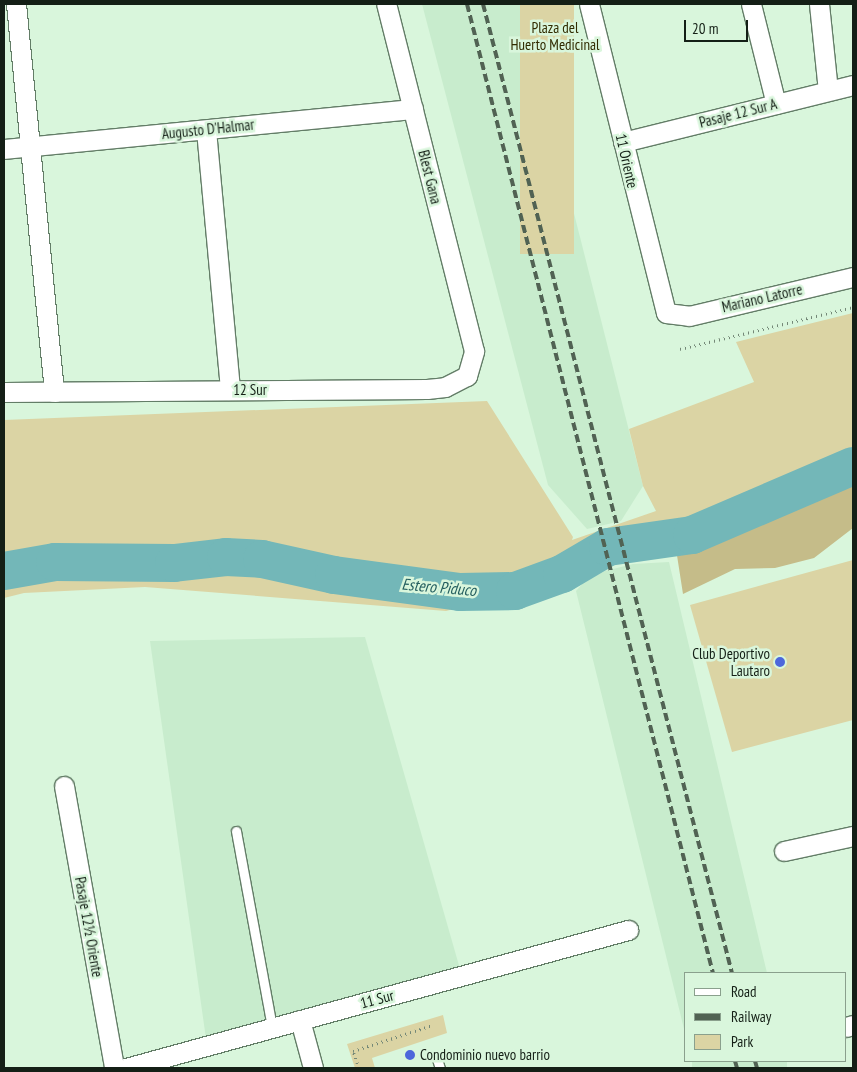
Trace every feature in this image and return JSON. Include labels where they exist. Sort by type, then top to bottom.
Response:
[{"type":"street","points":[[16,4],[54,392]]},
{"type":"street","name":"Blest Gana","points":[[386,4],[474,351]]},
{"type":"street","name":"11 Oriente","points":[[589,4],[662,306],[671,316]]},
{"type":"street","points":[[751,4],[776,104]]},
{"type":"street","points":[[819,4],[828,91]]},
{"type":"street","name":"Pasaje 12 Sur A","points":[[623,142],[853,85]]},
{"type":"street","name":"Augusto D'Halmar","points":[[4,149],[413,110]]},
{"type":"street","points":[[206,130],[230,390]]},
{"type":"street","name":"Mariano Latorre","points":[[671,316],[689,316],[853,277]]},
{"type":"street","name":"12 Sur","points":[[4,392],[445,387],[467,376],[474,351]]},
{"type":"street","name":"Pasaje 12½ Oriente","points":[[64,786],[114,1068]]},
{"type":"street","points":[[784,850],[853,836]]},
{"type":"street","name":"11 Sur","points":[[126,1068],[628,930]]},
{"type":"street","points":[[300,1020],[313,1068]]},
{"type":"lane","points":[[236,831],[272,1028]]},
{"type":"lane","points":[[436,1056],[440,1068]]},
{"type":"path","points":[[680,350],[853,307]]},
{"type":"path","points":[[359,1068],[354,1051],[433,1025]]},
{"type":"shaded area","points":[[422,4],[521,4],[643,486],[621,521],[587,529],[548,485]]},
{"type":"shaded area","points":[[853,477],[853,528],[814,558],[775,568],[735,569],[683,594],[676,549],[692,551],[772,507]]},
{"type":"shaded area","points":[[669,562],[767,972],[684,972],[684,1029],[576,591],[584,582],[605,571],[633,564]]},
{"type":"shaded area","points":[[365,637],[464,983],[208,1053],[150,641]]},
{"type":"shaded area","points":[[692,1062],[787,1062],[787,1068],[692,1068]]},
{"type":"green space","name":"Plaza del Huerto Medicinal","points":[[520,4],[574,4],[574,254],[520,254]]},
{"type":"green space","points":[[853,313],[853,486],[530,589],[446,611],[145,587],[24,593],[4,598],[4,420],[487,401],[573,537],[572,540],[656,511],[643,486],[629,429],[754,382],[736,342]]},
{"type":"green space","name":"Club Deportivo Lautaro","points":[[853,560],[853,720],[732,752],[690,605]]},
{"type":"green space","points":[[443,1015],[447,1033],[372,1058],[375,1068],[355,1068],[347,1044]]},
{"type":"waterway","name":"Estero Piduco","points":[[4,571],[55,562],[174,563],[226,557],[262,559],[334,575],[460,592],[515,591],[562,574],[608,547],[692,535],[853,466]]},
{"type":"railway","points":[[467,4],[713,972]]},
{"type":"railway","points":[[483,4],[732,972]]},
{"type":"railway","points":[[735,1062],[737,1068]]},
{"type":"railway","points":[[755,1062],[757,1068]]},
{"type":"place","name":"Club Deportivo Lautaro","points":[[780,662]]},
{"type":"place","name":"Condominio nuevo barrio","points":[[410,1055]]}]
